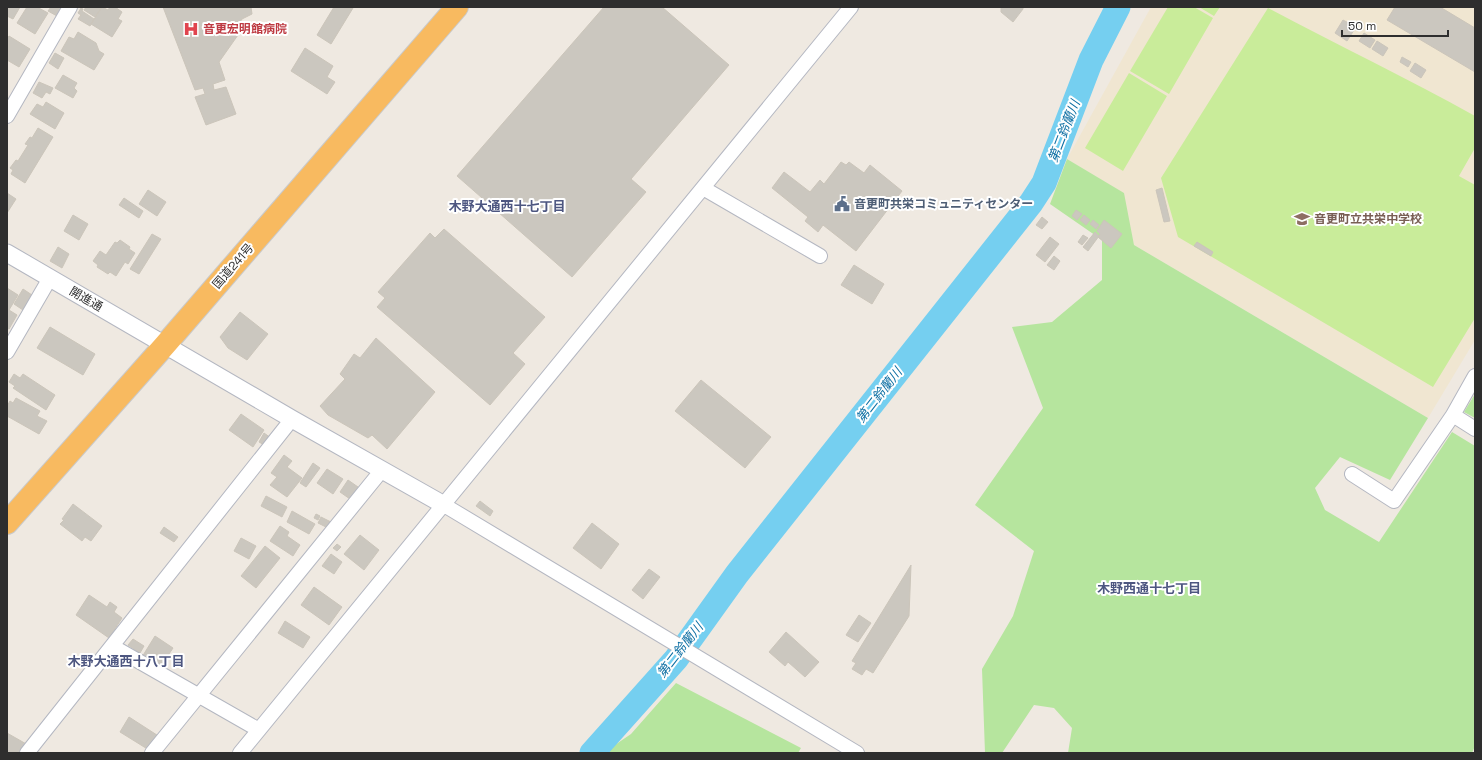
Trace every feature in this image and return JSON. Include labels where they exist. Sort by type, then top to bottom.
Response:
[{"type":"highway","name":"国道241号","points":[[7,523],[165,345],[457,7]]},
{"type":"street","points":[[7,116],[70,7]]},
{"type":"street","points":[[240,753],[851,7]]},
{"type":"street","points":[[703,188],[820,256]]},
{"type":"street","name":"開進通","points":[[7,253],[292,419],[444,505]]},
{"type":"street","points":[[7,352],[50,278]]},
{"type":"street","points":[[1352,474],[1394,501],[1453,415],[1475,376]]},
{"type":"street","points":[[1453,415],[1475,429]]},
{"type":"street","points":[[27,753],[292,419]]},
{"type":"street","points":[[152,753],[382,470]]},
{"type":"street","points":[[444,505],[857,753]]},
{"type":"street","points":[[112,646],[259,730]]},
{"type":"shaded area","name":"音更町立共栄中学校","points":[[1151,7],[1475,7],[1475,340],[1428,418],[1134,245],[1123,193],[1067,159]]},
{"type":"green space","points":[[1168,7],[1194,7],[1213,18],[1169,94],[1130,71]]},
{"type":"green space","points":[[1199,7],[1220,7],[1214,16]]},
{"type":"green space","name":"音更町立共栄中学校","points":[[1268,8],[1424,88],[1475,116],[1475,148],[1459,176],[1475,185],[1475,318],[1433,387],[1178,237],[1161,178]]},
{"type":"green space","points":[[1129,73],[1167,96],[1123,171],[1085,148]]},
{"type":"green space","points":[[1067,159],[1124,193],[1134,245],[1428,418],[1390,480],[1340,457],[1315,488],[1325,510],[1379,542],[1452,432],[1475,446],[1475,746],[1472,753],[1068,753],[1072,728],[1054,708],[1034,705],[1002,753],[985,753],[982,669],[1013,616],[1034,551],[975,505],[1043,408],[1012,327],[1052,322],[1102,280],[1102,240],[1050,204]]},
{"type":"green space","points":[[1475,394],[1475,418],[1464,412]]},
{"type":"green space","points":[[676,683],[801,748],[798,753],[603,753],[631,734]]},
{"type":"building","points":[[7,7],[20,7],[13,19],[7,16]]},
{"type":"building","points":[[27,7],[37,7],[48,13],[35,34],[17,23]]},
{"type":"building","points":[[51,7],[63,7],[57,16],[48,11]]},
{"type":"building","points":[[86,7],[102,7],[95,17],[84,10]]},
{"type":"building","points":[[102,7],[108,10],[110,7],[115,7],[122,12],[118,19],[122,21],[112,37],[91,24]]},
{"type":"building","points":[[163,7],[251,7],[252,14],[242,19],[236,28],[238,35],[219,62],[225,80],[213,84],[214,90],[226,87],[236,114],[206,125],[195,97],[205,94],[203,88],[195,90]]},
{"type":"building","points":[[334,7],[353,8],[331,44],[317,35]]},
{"type":"building","points":[[604,7],[662,7],[729,65],[631,179],[646,192],[572,277],[457,176]]},
{"type":"building","points":[[1001,7],[1023,7],[1023,9],[1013,22],[1001,12]]},
{"type":"building","points":[[1395,7],[1440,7],[1475,28],[1475,72],[1387,20]]},
{"type":"building","points":[[81,8],[83,9],[82,11],[94,19],[90,26],[78,19],[81,15],[78,13]]},
{"type":"building","points":[[1343,20],[1356,27],[1347,41],[1335,33]]},
{"type":"building","points":[[78,32],[96,43],[99,51],[104,54],[94,70],[61,51],[69,37],[74,39]]},
{"type":"building","points":[[1364,33],[1375,40],[1370,48],[1359,41]]},
{"type":"building","points":[[9,36],[30,49],[19,67],[7,60],[7,39]]},
{"type":"building","points":[[1377,41],[1388,48],[1383,56],[1372,49]]},
{"type":"building","points":[[305,48],[333,66],[327,77],[335,82],[327,94],[291,71]]},
{"type":"building","points":[[55,53],[64,58],[58,69],[49,63]]},
{"type":"building","points":[[1402,57],[1411,62],[1408,67],[1400,62]]},
{"type":"building","points":[[1415,63],[1426,70],[1421,78],[1410,71]]},
{"type":"building","points":[[63,75],[77,83],[74,88],[77,91],[73,98],[55,88]]},
{"type":"building","points":[[39,82],[53,88],[50,94],[46,92],[42,98],[33,93]]},
{"type":"building","points":[[46,102],[64,113],[55,129],[30,114],[37,104],[43,107]]},
{"type":"building","points":[[38,128],[53,137],[25,183],[11,174],[13,170],[10,168],[16,160],[18,161],[28,145],[25,144],[30,137],[32,138]]},
{"type":"building","name":"音更町共栄コミュニティセンター","points":[[841,162],[846,165],[849,162],[864,173],[870,165],[902,191],[856,251],[823,225],[818,232],[805,221],[808,217],[772,188],[784,172],[810,192],[820,180],[824,184]]},
{"type":"building","points":[[1162,188],[1170,221],[1164,222],[1156,190]]},
{"type":"building","points":[[148,190],[166,202],[157,216],[139,204]]},
{"type":"building","points":[[7,193],[16,199],[7,213]]},
{"type":"building","points":[[124,198],[143,211],[139,218],[119,205]]},
{"type":"building","points":[[1076,210],[1082,214],[1077,220],[1072,216]]},
{"type":"building","points":[[73,215],[88,224],[79,240],[64,231]]},
{"type":"building","points":[[1084,215],[1090,220],[1086,225],[1080,220]]},
{"type":"building","points":[[1042,217],[1048,222],[1042,229],[1036,225]]},
{"type":"building","points":[[1093,220],[1099,225],[1096,229],[1090,224]]},
{"type":"building","points":[[1104,220],[1122,234],[1111,248],[1098,237],[1100,234],[1097,231]]},
{"type":"building","points":[[444,229],[545,317],[513,353],[525,364],[490,405],[377,307],[385,298],[378,292],[430,233],[435,238]]},
{"type":"building","points":[[1095,232],[1099,236],[1088,251],[1083,247]]},
{"type":"building","points":[[152,234],[161,239],[139,274],[130,269]]},
{"type":"building","points":[[1083,235],[1088,238],[1082,245],[1078,242]]},
{"type":"building","points":[[1050,237],[1059,244],[1045,262],[1036,255]]},
{"type":"building","points":[[120,240],[130,247],[129,249],[135,253],[128,264],[125,262],[116,276],[110,272],[108,274],[97,267],[98,265],[93,261],[100,251],[106,255],[115,242],[117,243]]},
{"type":"building","points":[[1197,242],[1213,252],[1211,256],[1194,246]]},
{"type":"building","points":[[58,247],[69,254],[62,268],[50,261]]},
{"type":"building","points":[[1054,256],[1060,261],[1054,270],[1047,265]]},
{"type":"building","points":[[854,265],[884,284],[872,304],[841,285]]},
{"type":"building","points":[[7,288],[18,295],[9,310],[17,315],[9,329],[7,328]]},
{"type":"building","points":[[23,289],[32,295],[23,310],[14,304]]},
{"type":"building","points":[[240,312],[268,334],[247,360],[228,348],[220,337]]},
{"type":"building","points":[[50,327],[95,354],[83,375],[37,348]]},
{"type":"building","points":[[376,338],[435,392],[387,449],[372,435],[368,438],[328,415],[320,406],[345,379],[340,374],[354,354],[360,358]]},
{"type":"building","points":[[14,374],[20,378],[23,374],[55,395],[46,410],[13,388],[15,386],[9,382]]},
{"type":"building","points":[[701,380],[771,437],[745,468],[675,411]]},
{"type":"building","points":[[16,398],[40,411],[37,416],[47,421],[39,434],[7,416],[7,406],[10,401],[13,403]]},
{"type":"building","points":[[241,414],[264,430],[253,447],[229,430]]},
{"type":"building","points":[[264,433],[271,438],[266,446],[259,442]]},
{"type":"building","points":[[284,455],[292,461],[287,467],[302,478],[287,497],[270,485],[277,477],[271,473]]},
{"type":"building","points":[[313,463],[320,468],[306,487],[300,483]]},
{"type":"building","points":[[327,469],[343,479],[333,494],[317,483]]},
{"type":"building","points":[[348,480],[358,487],[350,499],[340,492]]},
{"type":"building","points":[[266,496],[287,507],[282,517],[261,506]]},
{"type":"building","points":[[480,501],[493,511],[490,516],[476,506]]},
{"type":"building","points":[[73,504],[102,526],[91,541],[85,537],[82,541],[60,524]]},
{"type":"building","points":[[292,511],[315,524],[309,534],[287,522]]},
{"type":"building","points":[[316,514],[320,516],[318,520],[314,518]]},
{"type":"building","points":[[321,517],[331,522],[328,528],[318,523]]},
{"type":"building","points":[[592,523],[619,544],[601,569],[573,548]]},
{"type":"building","points":[[280,526],[289,532],[287,536],[300,545],[293,556],[270,541]]},
{"type":"building","points":[[164,527],[178,537],[174,542],[160,533]]},
{"type":"building","points":[[360,535],[379,550],[364,570],[344,554]]},
{"type":"building","points":[[241,538],[256,546],[249,559],[234,551]]},
{"type":"building","points":[[337,544],[341,547],[337,551],[333,548]]},
{"type":"building","points":[[265,546],[280,558],[256,588],[241,576]]},
{"type":"building","points":[[331,554],[342,562],[334,574],[322,566]]},
{"type":"building","points":[[911,565],[909,616],[873,673],[866,669],[862,675],[852,669],[856,663],[852,661]]},
{"type":"building","points":[[649,569],[660,577],[643,599],[632,590]]},
{"type":"building","points":[[314,587],[342,607],[329,625],[301,605]]},
{"type":"building","points":[[89,595],[107,607],[110,602],[117,607],[114,612],[122,618],[109,638],[76,615]]},
{"type":"building","points":[[859,615],[871,623],[858,642],[846,635]]},
{"type":"building","points":[[285,621],[310,637],[303,648],[278,633]]},
{"type":"building","points":[[786,632],[819,662],[805,677],[788,662],[785,666],[769,652]]},
{"type":"building","points":[[155,636],[173,648],[159,669],[142,657]]},
{"type":"building","points":[[133,639],[144,646],[140,653],[128,645]]},
{"type":"building","points":[[129,717],[160,737],[149,750],[120,732]]},
{"type":"building","points":[[7,733],[28,745],[23,753],[10,753],[7,751]]},
{"type":"waterway","name":"第二鈴蘭川","points":[[592,753],[676,659],[737,574],[1031,203],[1044,183],[1091,60],[1118,7]]},
{"type":"place","name":"音更宏明館病院","points":[[191,29]]},
{"type":"place","name":"音更町共栄コミュニティセンター","points":[[842,204]]},
{"type":"place","name":"音更町立共栄中学校","points":[[1302,219]]},
{"type":"district","name":"木野大通西十七丁目","points":[[507,206]]},
{"type":"district","name":"木野西通十七丁目","points":[[1149,588]]},
{"type":"district","name":"木野大通西十八丁目","points":[[126,661]]}]
